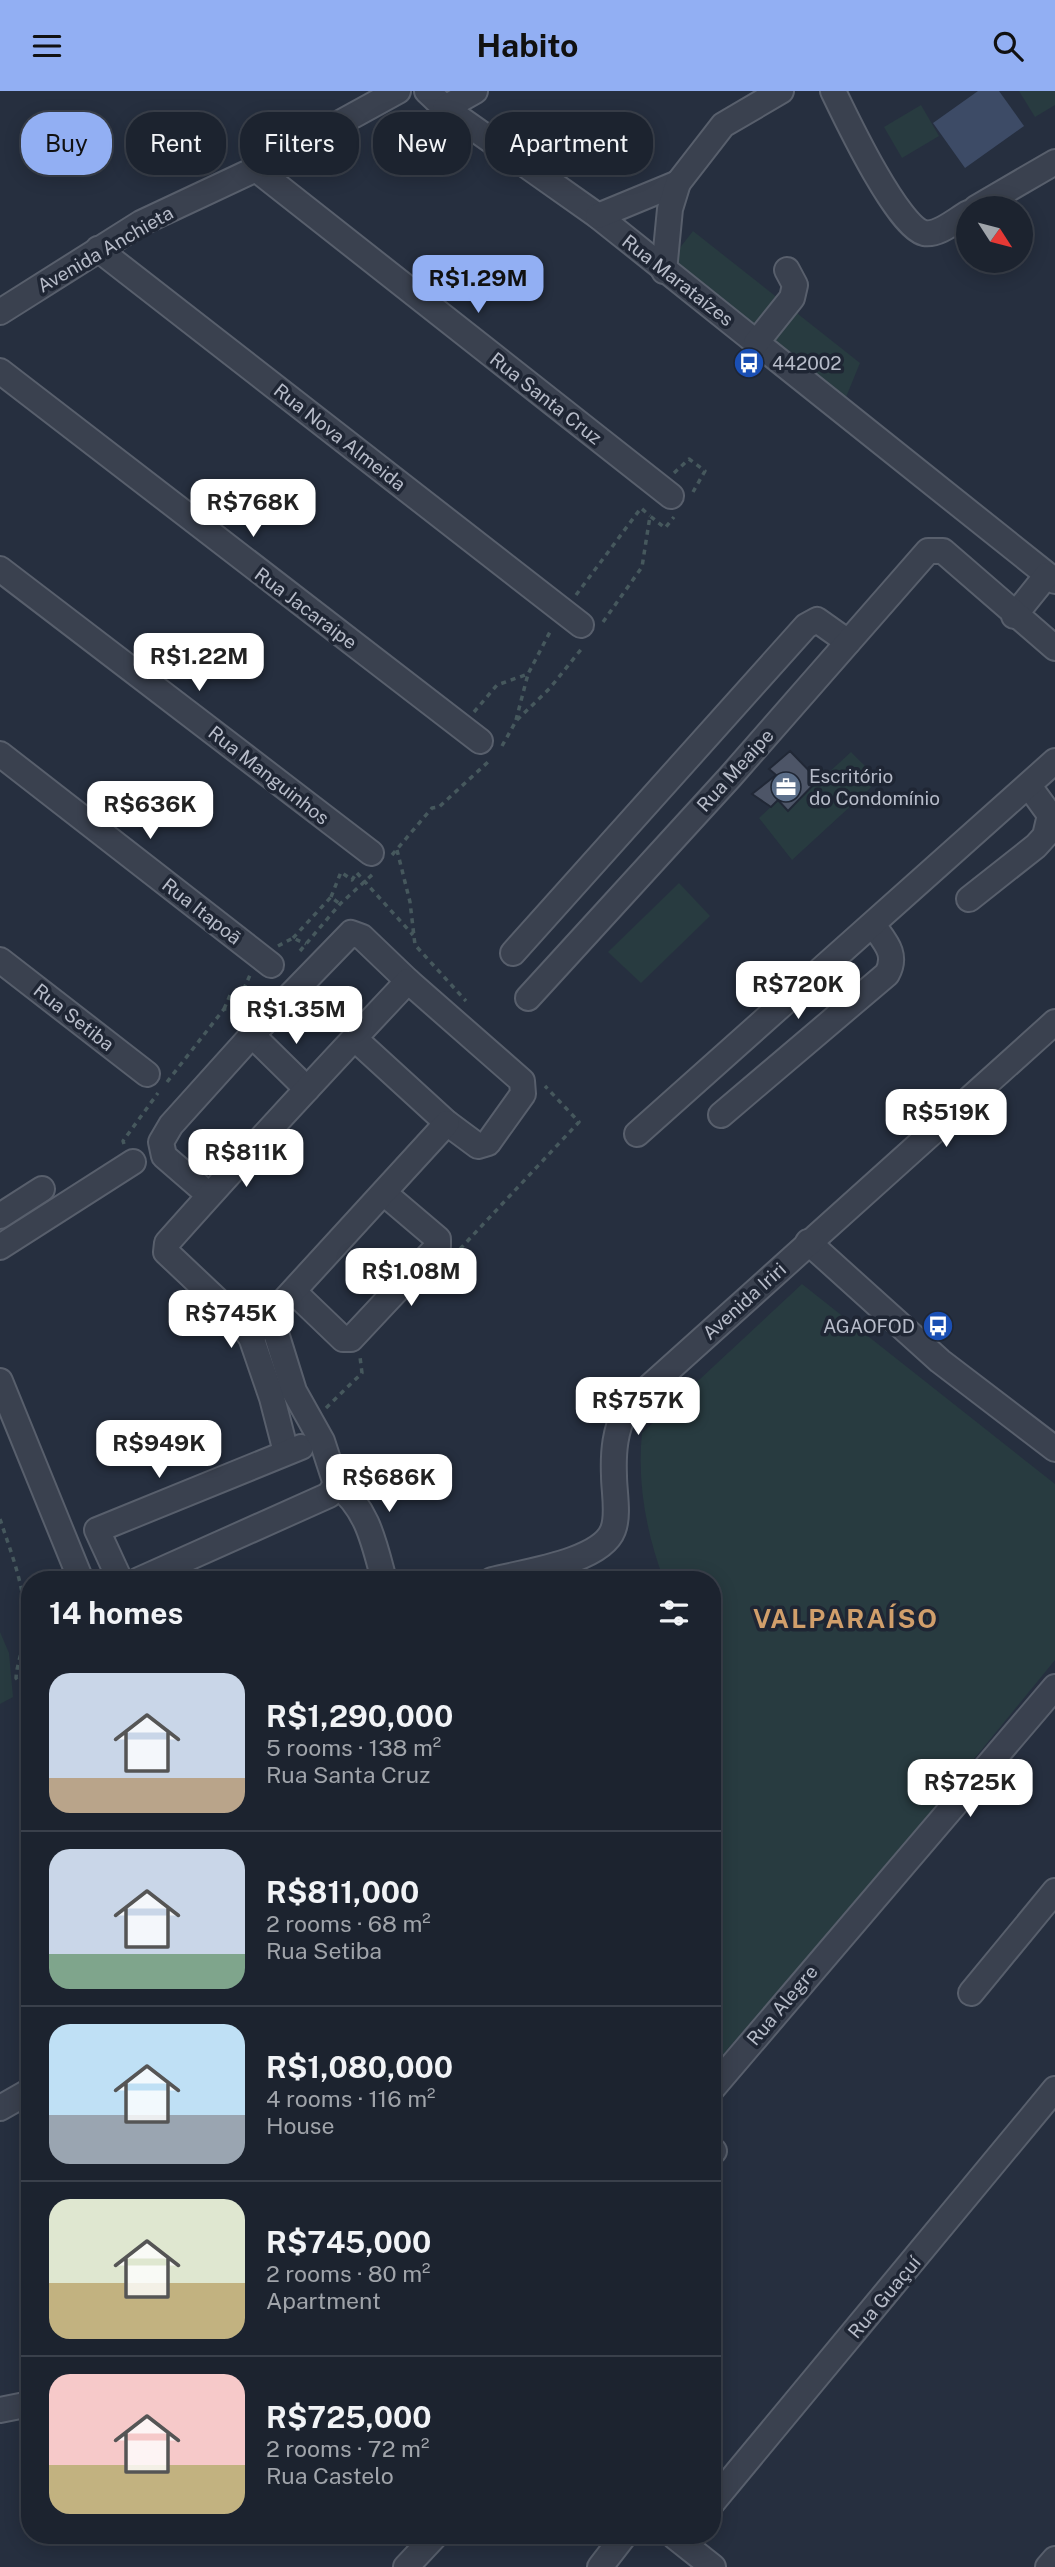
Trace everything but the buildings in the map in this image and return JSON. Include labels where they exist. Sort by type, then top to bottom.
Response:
[{"type":"street","points":[[348,112],[362,91]]},
{"type":"street","name":"Avenida Anchieta","points":[[359,112],[398,91]]},
{"type":"street","name":"Rua Marataízes","points":[[427,91],[445,108],[598,216],[1051,578]]},
{"type":"street","points":[[445,108],[475,91]]},
{"type":"street","points":[[664,271],[670,209],[678,183],[723,125],[781,91]]},
{"type":"street","points":[[833,91],[892,201],[915,228],[925,233],[938,231],[956,220]]},
{"type":"street","points":[[997,196],[1055,162]]},
{"type":"street","name":"Avenida Anchieta","points":[[0,312],[141,223],[243,175]]},
{"type":"street","name":"Rua Santa Cruz","points":[[264,175],[675,498]]},
{"type":"street","points":[[598,216],[678,183]]},
{"type":"street","name":"Rua Nova Almeida","points":[[98,249],[584,625]]},
{"type":"street","points":[[757,343],[792,298],[795,285],[787,270]]},
{"type":"street","name":"Rua Jacaraipe","points":[[0,371],[483,744]]},
{"type":"street","name":"Rua Meaipe","points":[[528,998],[730,777],[928,551],[943,551],[1014,615]]},
{"type":"street","name":"Rua Manguinhos","points":[[0,569],[375,862]]},
{"type":"street","points":[[1051,578],[1014,615],[1055,648]]},
{"type":"street","points":[[513,953],[806,626],[817,620],[824,622],[848,642]]},
{"type":"street","name":"Rua Itapoã","points":[[0,754],[271,965]]},
{"type":"street","points":[[637,1134],[1055,761]]},
{"type":"street","points":[[969,899],[1045,836],[1050,815],[1028,786]]},
{"type":"street","points":[[721,1115],[887,974],[893,964],[892,952],[873,925]]},
{"type":"street","points":[[209,1195],[164,1156],[161,1142],[171,1125],[252,1035],[351,933],[362,937],[522,1081],[524,1088],[520,1100],[483,1146],[447,1123],[355,1038]]},
{"type":"street","name":"Rua Setiba","points":[[0,960],[147,1074]]},
{"type":"street","points":[[286,1452],[272,1398],[251,1337],[165,1249],[209,1195],[408,981]]},
{"type":"street","name":"Avenida Iriri","points":[[526,1571],[578,1557],[606,1541],[614,1528],[613,1454],[617,1427],[626,1408],[1055,1022]]},
{"type":"street","points":[[252,1035],[307,1089]]},
{"type":"street","points":[[251,1337],[385,1194],[447,1123]]},
{"type":"street","points":[[0,1247],[133,1162]]},
{"type":"street","points":[[0,1216],[42,1189]]},
{"type":"street","points":[[294,1292],[343,1339],[351,1339],[438,1246],[438,1239],[385,1194]]},
{"type":"street","points":[[808,1243],[940,1361],[1055,1449]]},
{"type":"street","points":[[271,1317],[294,1391],[322,1441],[336,1484],[351,1496],[367,1521],[381,1571]]},
{"type":"street","points":[[0,1381],[77,1571]]},
{"type":"street","points":[[66,1546],[97,1530],[286,1452],[322,1441]]},
{"type":"street","points":[[159,1571],[329,1495],[336,1484]]},
{"type":"street","points":[[97,1530],[116,1571]]},
{"type":"street","name":"Rua Alegre","points":[[721,2078],[1055,1687]]},
{"type":"street","points":[[971,1993],[1055,1891]]},
{"type":"street","name":"Rua Guaçuí","points":[[721,2492],[1055,2090]]},
{"type":"street","points":[[0,2108],[21,2096]]},
{"type":"street","points":[[0,2410],[21,2406]]},
{"type":"street","points":[[406,2567],[425,2544]]},
{"type":"street","points":[[600,2567],[618,2544]]},
{"type":"street","points":[[688,2544],[713,2567]]},
{"type":"street","points":[[1048,2567],[1055,2559]]},
{"type":"path","points":[[293,938],[331,897],[341,872],[352,880],[432,808],[439,807],[483,744],[516,722],[550,688],[641,508],[665,529],[675,498],[689,459],[705,471],[675,498]]},
{"type":"path","points":[[483,744],[477,706],[497,685],[528,674],[584,625],[642,566],[650,516]]},
{"type":"path","points":[[516,722],[528,674]]},
{"type":"path","points":[[298,953],[340,904],[365,883],[375,862]]},
{"type":"path","points":[[365,883],[375,862]]},
{"type":"path","points":[[365,883],[414,937]]},
{"type":"path","points":[[331,897],[340,904]]},
{"type":"path","points":[[133,1162],[123,1140],[224,1009],[231,993],[242,993]]},
{"type":"path","points":[[224,1009],[251,1010]]},
{"type":"path","points":[[0,1519],[21,1593]]},
{"type":"path","points":[[21,1648],[16,1678],[21,1684]]},
{"type":"green space","points":[[1019,91],[1055,91],[1055,105],[1035,117]]},
{"type":"green space","points":[[921,105],[939,136],[902,158],[884,127]]},
{"type":"green space","points":[[693,231],[860,363],[844,402],[668,263]]},
{"type":"green space","points":[[851,752],[879,780],[792,860],[759,818],[778,800],[788,810]]},
{"type":"green space","points":[[679,883],[710,916],[641,983],[608,952]]},
{"type":"green space","points":[[802,1284],[1055,1484],[1055,1660],[866,1891],[721,2057],[721,1571],[661,1571],[644,1507],[642,1433]]},
{"type":"green space","points":[[0,1632],[9,1653],[13,1697],[0,1704]]},
{"type":"water","points":[[978,91],[999,91],[1024,126],[965,168],[933,123]]},
{"type":"place","name":"442002","points":[[749,363]]},
{"type":"place","name":"Escritório do Condomínio","points":[[786,787]]},
{"type":"place","name":"AGAOFOD","points":[[938,1326]]},
{"type":"district","name":"VALPARAÍSO","points":[[846,1619]]}]
